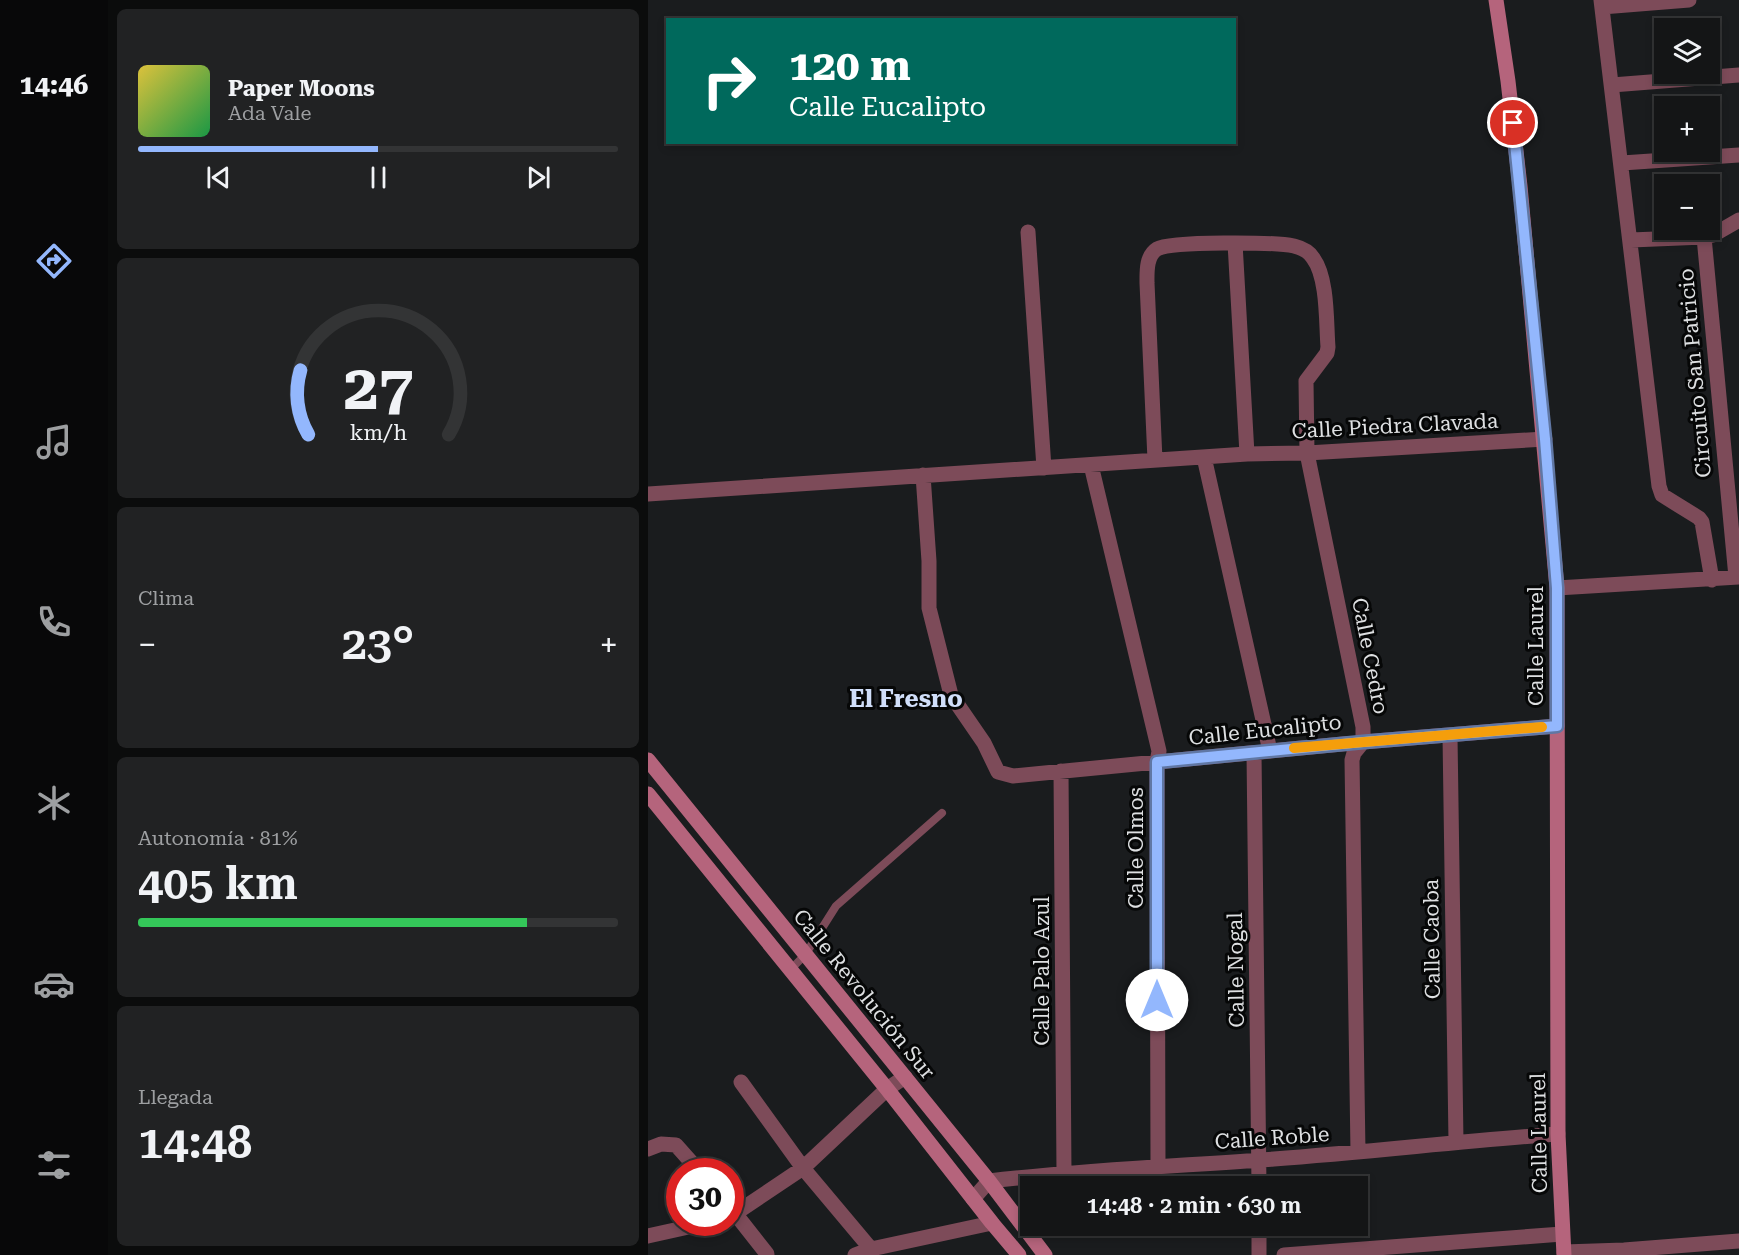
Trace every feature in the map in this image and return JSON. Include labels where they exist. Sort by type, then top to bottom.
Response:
[{"type":"street","name":"Calle Laurel","points":[[1496,0],[1520,186],[1557,588],[1558,1134],[1564,1253]]},
{"type":"street","points":[[1602,4],[1689,0]]},
{"type":"street","name":"Circuito San Patricio","points":[[1602,4],[1659,486],[1662,495],[1702,522]]},
{"type":"street","points":[[1612,85],[1739,75]]},
{"type":"street","points":[[1622,163],[1739,155]]},
{"type":"street","points":[[1720,231],[1739,220]]},
{"type":"street","points":[[1028,232],[1044,468]]},
{"type":"street","name":"Circuito San Patricio","points":[[1631,240],[1654,239]]},
{"type":"street","name":"Circuito San Patricio","points":[[1704,240],[1729,518],[1737,577]]},
{"type":"street","points":[[1155,460],[1147,283],[1149,261],[1153,253],[1163,247],[1235,243],[1247,454]]},
{"type":"street","name":"Calle Cedro","points":[[1235,243],[1282,244],[1307,251],[1316,262],[1323,280],[1328,347],[1327,353],[1306,381],[1307,453],[1360,712],[1363,742],[1354,753],[1352,760],[1358,1152]]},
{"type":"street","name":"Calle Piedra Clavada","points":[[648,494],[1247,454],[1307,453],[1545,439]]},
{"type":"street","points":[[1204,457],[1270,751]]},
{"type":"street","name":"Calle Olmos","points":[[1091,465],[1160,751],[1157,762],[1158,1167]]},
{"type":"street","name":"Calle Eucalipto","points":[[923,475],[929,561],[929,608],[951,695],[984,744],[998,772],[1013,776],[1363,742],[1557,726]]},
{"type":"street","points":[[1712,580],[1702,522],[1729,518]]},
{"type":"street","points":[[1557,588],[1737,577]]},
{"type":"street","name":"Calle Caoba","points":[[1450,736],[1456,1142]]},
{"type":"street","name":"Calle Nogal","points":[[1254,753],[1260,1176]]},
{"type":"street","name":"Calle Revolución Sur","points":[[648,760],[989,1181],[1045,1255]]},
{"type":"street","name":"Calle Palo Azul","points":[[1061,771],[1064,1172]]},
{"type":"street","name":"Calle Revolución Sur","points":[[648,794],[1019,1255]]},
{"type":"street","points":[[744,1205],[803,1168],[887,1089],[905,1077]]},
{"type":"street","points":[[741,1082],[803,1168],[871,1249]]},
{"type":"street","name":"Calle Roble","points":[[989,1181],[1064,1172],[1260,1160],[1558,1134]]},
{"type":"street","points":[[648,1149],[668,1143],[676,1144],[688,1158]]},
{"type":"street","points":[[973,1199],[989,1181]]},
{"type":"street","points":[[855,1255],[871,1249],[992,1223]]},
{"type":"street","points":[[744,1227],[767,1254]]},
{"type":"street","points":[[648,1236],[666,1232]]},
{"type":"street","points":[[1284,1255],[1562,1234]]},
{"type":"street","points":[[1259,1236],[1259,1255]]},
{"type":"street","points":[[1564,1253],[1624,1253],[1739,1240]]},
{"type":"lane","points":[[790,970],[805,955],[836,906],[942,813]]},
{"type":"slow traffic","points":[[1294,748],[1542,727]]},
{"type":"district","name":"El Fresno","points":[[906,699]]},
{"type":"route","points":[[1157,1000],[1157,762],[1557,726],[1557,588],[1545,439],[1513,123]]}]
